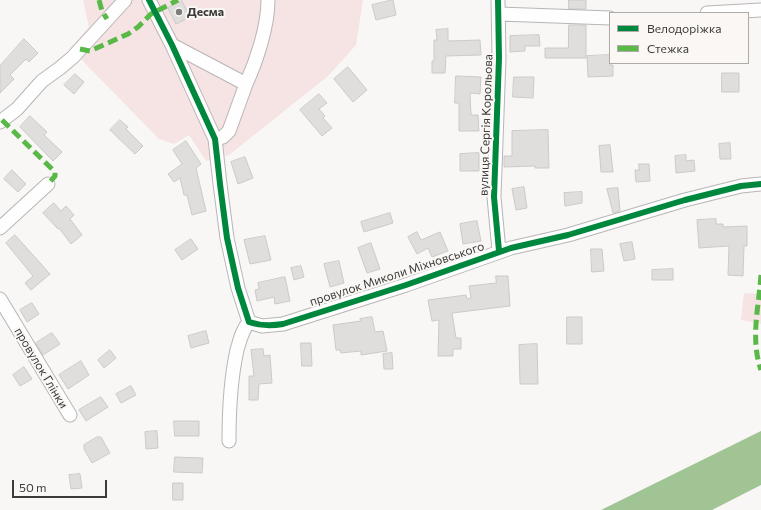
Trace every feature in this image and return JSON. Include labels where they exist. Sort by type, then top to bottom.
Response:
[{"type":"street","points":[[0,122],[17,109],[42,80],[73,57],[125,0]]},
{"type":"street","points":[[149,0],[172,45],[215,139],[227,238],[239,293],[249,322],[242,335],[232,372],[229,441]]},
{"type":"street","points":[[215,139],[223,136],[229,130],[258,55],[268,0]]},
{"type":"street","name":"вулиця Сергія Корольова","points":[[498,0],[499,78],[494,197],[499,251]]},
{"type":"street","points":[[733,12],[761,10]]},
{"type":"street","points":[[499,14],[609,18]]},
{"type":"street","points":[[172,45],[246,84]]},
{"type":"street","points":[[0,228],[48,184]]},
{"type":"street","name":"провулок Миколи Міхновського","points":[[249,322],[262,326],[283,324],[406,285],[499,251],[568,235],[685,200],[741,186],[761,184]]},
{"type":"street","name":"провулок Глінки","points":[[0,299],[70,415]]},
{"type":"shaded area","points":[[83,0],[363,0],[356,45],[328,76],[229,155],[206,161],[189,135],[174,144],[159,139],[70,48],[89,27]]},
{"type":"shaded area","points":[[744,293],[761,294],[761,324],[741,320]]},
{"type":"shaded area","points":[[761,431],[761,485],[712,510],[601,510]]},
{"type":"building","points":[[393,0],[396,15],[376,20],[372,5]]},
{"type":"building","points":[[569,0],[586,0],[586,9],[569,9]]},
{"type":"building","points":[[182,1],[190,17],[176,24],[168,8]]},
{"type":"building","points":[[569,25],[586,25],[586,58],[545,58],[545,48],[568,48]]},
{"type":"building","points":[[448,29],[448,41],[480,40],[481,55],[446,56],[445,73],[432,73],[432,61],[434,61],[434,40],[437,40],[436,30]]},
{"type":"building","points":[[539,35],[540,46],[525,46],[525,51],[510,52],[510,36]]},
{"type":"building","points":[[24,39],[38,53],[29,62],[26,59],[10,75],[14,79],[0,93],[0,66]]},
{"type":"building","points":[[609,55],[609,64],[613,65],[613,76],[588,77],[587,56]]},
{"type":"building","points":[[348,67],[367,90],[353,102],[334,79]]},
{"type":"building","points":[[722,73],[739,73],[739,92],[722,92]]},
{"type":"building","points":[[75,74],[84,82],[74,94],[64,85]]},
{"type":"building","points":[[456,76],[481,77],[480,94],[470,93],[471,115],[478,115],[479,131],[459,131],[459,103],[455,103]]},
{"type":"building","points":[[514,77],[534,77],[533,98],[513,97]]},
{"type":"building","points":[[319,94],[327,103],[319,109],[325,116],[323,118],[332,128],[322,136],[300,110]]},
{"type":"building","points":[[30,116],[47,132],[44,135],[62,152],[53,161],[20,127]]},
{"type":"building","points":[[120,120],[128,127],[126,129],[143,146],[135,154],[110,130]]},
{"type":"building","points":[[548,130],[549,168],[535,168],[535,166],[504,167],[504,156],[512,156],[512,131]]},
{"type":"building","points":[[186,141],[201,164],[196,168],[206,211],[192,215],[187,195],[184,195],[180,178],[174,182],[168,174],[182,164],[173,150]]},
{"type":"building","points":[[730,143],[731,159],[720,159],[719,144]]},
{"type":"building","points":[[610,145],[613,172],[601,172],[599,146]]},
{"type":"building","points":[[479,153],[479,171],[460,171],[460,154]]},
{"type":"building","points":[[686,155],[686,161],[694,160],[695,171],[676,173],[675,156]]},
{"type":"building","points":[[245,157],[253,178],[238,184],[231,162]]},
{"type":"building","points":[[639,164],[649,164],[650,181],[636,182],[635,170],[639,170]]},
{"type":"building","points":[[12,170],[26,184],[18,192],[4,179]]},
{"type":"building","points":[[524,187],[527,208],[516,210],[512,189]]},
{"type":"building","points":[[618,188],[620,211],[613,213],[607,189]]},
{"type":"building","points":[[582,192],[582,203],[565,206],[564,193]]},
{"type":"building","points":[[54,203],[61,211],[66,206],[74,215],[70,219],[82,235],[71,244],[59,228],[58,229],[43,213]]},
{"type":"building","points":[[390,213],[393,223],[364,232],[361,222]]},
{"type":"building","points":[[716,219],[716,224],[723,224],[723,227],[747,226],[747,246],[744,246],[743,276],[728,275],[729,246],[699,248],[697,220]]},
{"type":"building","points":[[477,221],[481,241],[463,244],[460,224]]},
{"type":"building","points":[[417,232],[421,240],[440,232],[448,251],[432,257],[428,248],[417,254],[408,237]]},
{"type":"building","points":[[15,235],[50,274],[31,290],[25,283],[33,276],[6,243]]},
{"type":"building","points":[[265,236],[271,260],[250,264],[244,240]]},
{"type":"building","points":[[191,239],[198,249],[182,260],[175,250]]},
{"type":"building","points":[[632,242],[635,259],[624,261],[620,244]]},
{"type":"building","points":[[371,243],[380,269],[367,273],[358,248]]},
{"type":"building","points":[[591,249],[602,249],[604,271],[592,272]]},
{"type":"building","points":[[339,261],[344,283],[330,287],[324,264]]},
{"type":"building","points":[[301,266],[304,277],[294,280],[291,268]]},
{"type":"building","points":[[673,269],[673,280],[652,280],[652,270]]},
{"type":"building","points":[[496,276],[508,276],[510,306],[452,313],[456,338],[461,338],[461,349],[453,349],[453,356],[438,356],[439,320],[432,321],[428,300],[466,295],[467,299],[471,298],[469,286],[496,283]]},
{"type":"building","points":[[285,277],[290,301],[275,304],[274,297],[257,301],[255,290],[259,289],[258,283]]},
{"type":"building","points":[[32,303],[39,314],[27,322],[20,310]]},
{"type":"building","points":[[372,317],[375,332],[383,331],[387,351],[361,355],[361,351],[341,353],[340,350],[336,350],[333,325],[361,321],[360,319]]},
{"type":"building","points":[[567,317],[582,317],[582,344],[567,344]]},
{"type":"building","points":[[206,331],[209,343],[191,348],[188,336]]},
{"type":"building","points":[[52,333],[60,344],[43,355],[36,343]]},
{"type":"building","points":[[301,343],[311,343],[312,366],[302,366]]},
{"type":"building","points":[[537,344],[538,384],[520,384],[519,345]]},
{"type":"building","points":[[263,349],[264,356],[270,355],[272,383],[259,384],[258,400],[249,400],[249,376],[254,376],[251,350]]},
{"type":"building","points":[[110,350],[116,358],[104,368],[98,360]]},
{"type":"building","points":[[392,353],[393,369],[384,369],[383,354]]},
{"type":"building","points":[[81,361],[89,375],[68,389],[59,375]]},
{"type":"building","points":[[24,367],[32,379],[20,386],[13,375]]},
{"type":"building","points":[[131,386],[136,395],[121,403],[116,394]]},
{"type":"building","points":[[101,397],[108,407],[86,421],[79,410]]},
{"type":"building","points":[[174,421],[199,421],[199,436],[175,436]]},
{"type":"building","points":[[157,431],[158,448],[146,449],[145,432]]},
{"type":"building","points":[[97,437],[101,437],[110,453],[92,463],[84,449],[84,445]]},
{"type":"building","points":[[175,457],[203,458],[202,473],[174,472]]},
{"type":"building","points":[[80,474],[82,488],[71,489],[69,475]]},
{"type":"building","points":[[173,483],[183,483],[183,500],[173,500]]},
{"type":"marked path","points":[[99,0],[102,11],[107,19]]},
{"type":"marked path","points":[[80,49],[90,51],[128,34],[138,27],[151,14],[178,0]]},
{"type":"marked path","points":[[2,120],[55,172],[55,176],[48,184]]},
{"type":"marked path","points":[[761,275],[756,322],[756,346],[761,370]]},
{"type":"cycle path","points":[[149,0],[172,45],[215,139],[227,238],[238,288],[249,322],[266,325],[283,324],[406,285],[511,248],[568,235],[685,200],[741,186],[761,184]]},
{"type":"cycle path","points":[[498,0],[499,58],[494,197],[499,251]]},
{"type":"place","name":"Десма","points":[[179,12]]}]
